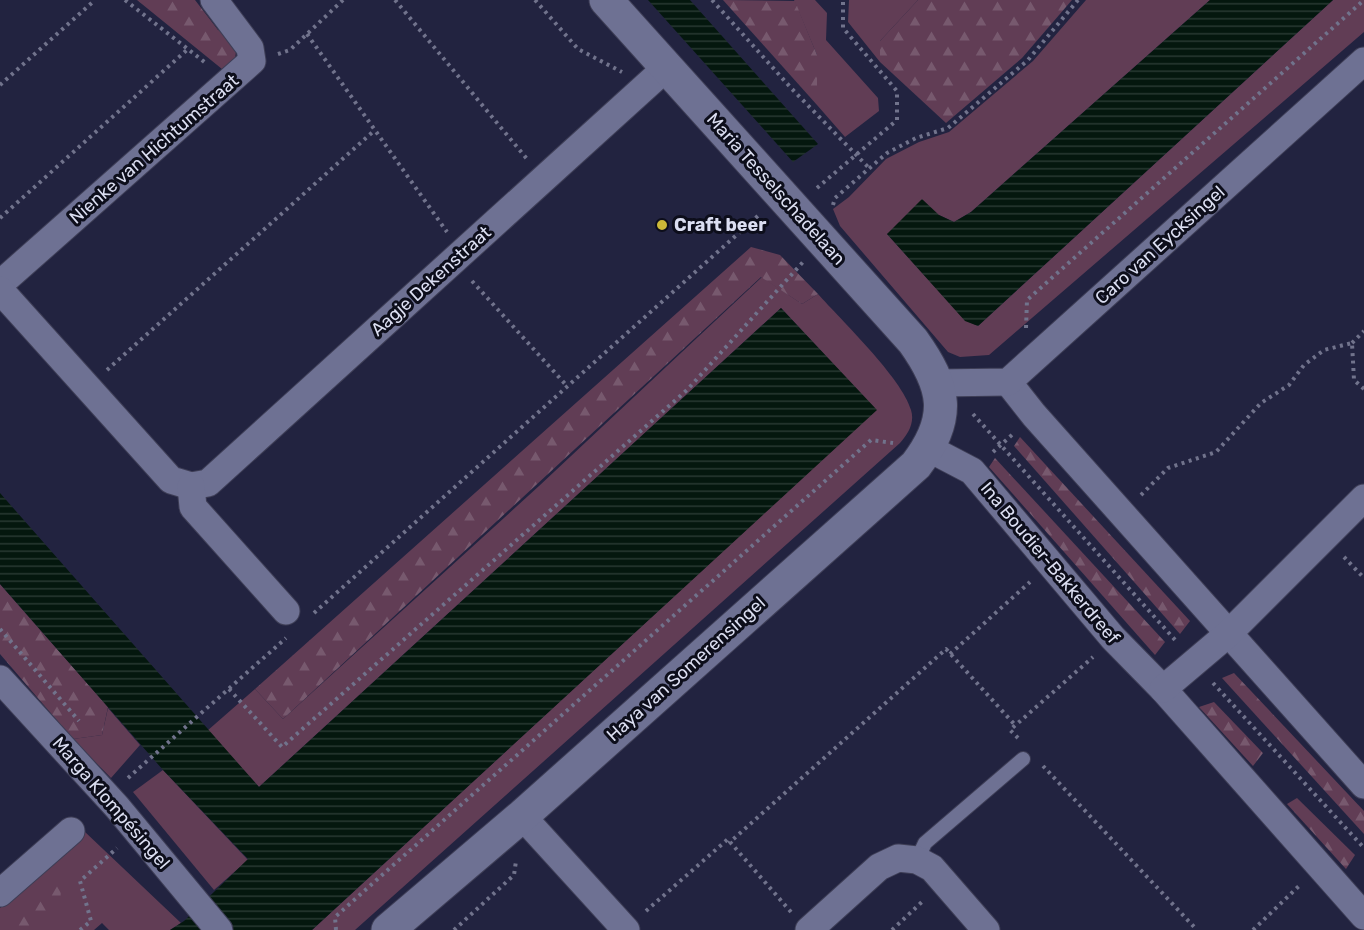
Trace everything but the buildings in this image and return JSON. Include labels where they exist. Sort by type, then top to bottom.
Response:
[{"type":"street","name":"Nienke van Hichtumstraat","points":[[0,284],[252,62],[250,48],[214,0]]},
{"type":"street","name":"Maria Tesselschadelaan","points":[[606,0],[913,341],[927,361],[938,383]]},
{"type":"street","name":"Caro van Eycksingel","points":[[1008,382],[1364,62]]},
{"type":"street","name":"Aagje Dekenstraat","points":[[190,486],[208,483],[667,67]]},
{"type":"street","points":[[0,290],[171,480],[190,486],[193,507],[295,621]]},
{"type":"street","points":[[938,383],[1008,382],[1034,415],[1227,634],[1364,785]]},
{"type":"street","name":"Haya van Somerensingel","points":[[388,930],[522,816],[916,465],[938,431],[941,411],[938,383]]},
{"type":"street","name":"Ina Boudier-Bakkerdreef","points":[[928,448],[972,471],[1113,638],[1163,689],[1320,866],[1354,887],[1364,916]]},
{"type":"street","points":[[1163,689],[1227,634],[1364,498]]},
{"type":"street","name":"Marga Klompésingel","points":[[0,679],[136,830],[219,930]]},
{"type":"street","points":[[522,816],[626,930]]},
{"type":"street","points":[[0,893],[71,831]]},
{"type":"street","points":[[804,926],[879,867],[898,858],[917,860],[932,868],[986,930]]},
{"type":"lane","points":[[917,860],[925,843],[1027,756]]},
{"type":"path","points":[[0,85],[94,0]]},
{"type":"path","points":[[125,0],[230,82]]},
{"type":"path","points":[[252,62],[291,50],[344,0]]},
{"type":"path","points":[[395,0],[543,179]]},
{"type":"path","points":[[712,0],[868,167]]},
{"type":"path","points":[[794,209],[854,154],[897,120],[897,91],[843,28],[843,0]]},
{"type":"path","points":[[229,689],[282,747],[687,390],[804,261],[837,232],[831,212],[836,198],[868,167],[897,148],[948,128],[1028,60],[1078,0]]},
{"type":"path","points":[[1026,333],[1027,300],[1364,0]]},
{"type":"path","points":[[307,34],[462,252],[460,268],[567,386]]},
{"type":"path","points":[[0,218],[188,49]]},
{"type":"path","points":[[87,387],[375,130]]},
{"type":"path","points":[[134,773],[216,698],[229,689],[295,621],[567,386],[760,213]]},
{"type":"path","points":[[1122,515],[1168,468],[1216,452],[1261,403],[1289,385],[1304,365],[1324,350],[1352,343],[1364,331]]},
{"type":"path","points":[[1352,343],[1354,380],[1364,389]]},
{"type":"path","points":[[973,414],[1001,445]]},
{"type":"path","points":[[972,471],[1034,415]]},
{"type":"path","points":[[336,930],[335,917],[871,440],[928,448]]},
{"type":"path","points":[[950,654],[1050,564]]},
{"type":"path","points":[[0,629],[84,727]]},
{"type":"path","points":[[1113,638],[1010,730],[1027,756],[1197,930]]},
{"type":"path","points":[[730,842],[946,649],[1015,725]]},
{"type":"path","points":[[120,771],[127,779]]},
{"type":"path","points":[[80,930],[91,921],[80,881],[136,830]]},
{"type":"path","points":[[626,930],[728,838],[804,926]]},
{"type":"path","points":[[1253,930],[1320,866]]},
{"type":"path","points":[[892,930],[944,882]]},
{"type":"green space","points":[[137,0],[195,0],[218,30],[230,33],[237,44],[235,59],[222,69]]},
{"type":"green space","points":[[723,0],[795,1],[817,55],[817,105]]},
{"type":"green space","points":[[794,0],[815,0],[827,13],[826,40],[878,98],[879,111],[845,137],[817,105],[817,55]]},
{"type":"green space","points":[[849,0],[918,0],[880,41],[880,62],[848,22]]},
{"type":"green space","points":[[918,0],[1072,0],[1022,58],[946,123],[880,62],[880,41]]},
{"type":"green space","points":[[1086,0],[1210,0],[971,212],[954,222],[939,215],[887,234],[965,320],[978,326],[1333,0],[1364,0],[1364,32],[989,355],[960,357],[948,352],[840,226],[833,209],[849,197],[886,159],[919,142],[949,132],[1033,61]]},
{"type":"green space","points":[[751,247],[780,255],[818,294],[802,304],[761,277],[283,719],[255,689]]},
{"type":"green space","points":[[762,277],[802,304],[818,294],[870,350],[896,382],[911,410],[911,424],[906,436],[355,930],[312,930],[876,410],[781,308],[259,787],[207,731],[255,689],[283,719],[539,486]]},
{"type":"green space","points":[[1020,437],[1190,621],[1180,634],[1014,446]]},
{"type":"green space","points":[[995,458],[1165,642],[1155,655],[989,467]]},
{"type":"green space","points":[[0,584],[108,707],[102,735],[73,739],[0,654]]},
{"type":"green space","points":[[1234,673],[1364,811],[1364,834],[1222,678]]},
{"type":"green space","points":[[1214,702],[1263,753],[1253,766],[1199,707]]},
{"type":"green space","points":[[108,708],[140,745],[111,778],[73,739],[102,735]]},
{"type":"green space","points":[[163,770],[248,860],[214,890],[133,792]]},
{"type":"green space","points":[[1297,798],[1355,855],[1346,869],[1287,804]]},
{"type":"green space","points":[[84,831],[181,923],[170,930],[109,930],[102,923],[94,930],[0,930],[0,908]]},
{"type":"green space","points":[[62,868],[60,908],[36,930],[0,930],[0,923]]},
{"type":"shaded area","points":[[648,0],[690,0],[818,144],[793,162]]},
{"type":"shaded area","points":[[1210,0],[1333,0],[978,326],[965,321],[887,234],[922,199],[939,215],[954,222],[971,212]]},
{"type":"shaded area","points":[[781,308],[877,410],[312,930],[170,930],[184,921],[248,859],[163,770],[0,584],[0,493],[259,787]]},
{"type":"place","name":"Craft beer","points":[[662,225]]}]
